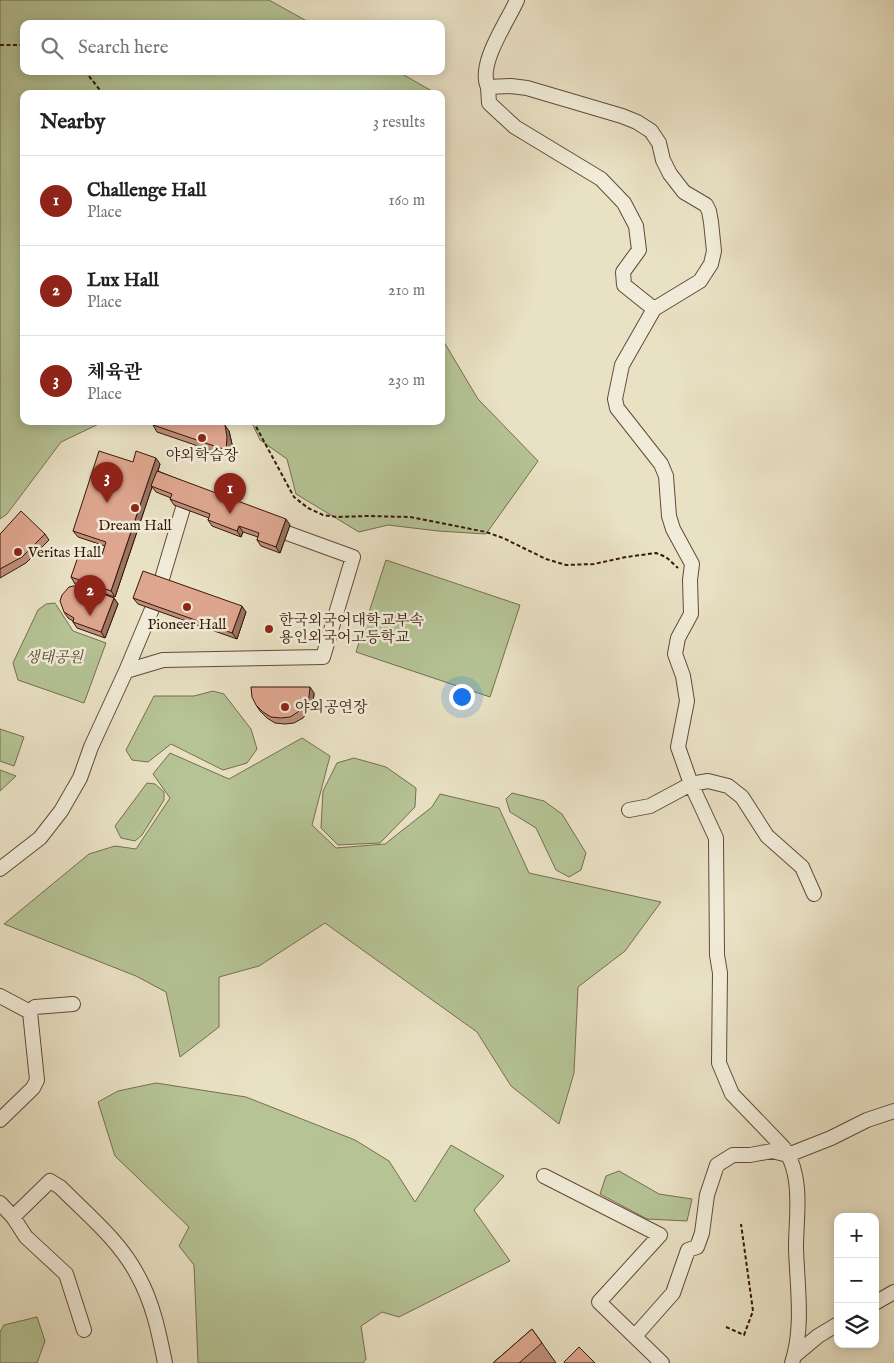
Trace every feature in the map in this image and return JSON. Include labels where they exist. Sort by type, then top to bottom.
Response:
[{"type":"street","points":[[517,0],[491,52],[486,82],[489,103],[515,127],[601,179],[624,203],[636,226],[639,250],[623,272],[624,286],[654,309]]},
{"type":"street","points":[[488,87],[512,86],[527,88],[622,116],[645,127],[656,138],[670,174],[684,192],[702,202],[709,211],[714,251],[711,264],[700,281],[654,309],[622,366],[614,399],[617,408],[661,464],[666,476],[669,516],[673,529],[692,564],[690,580],[691,614],[678,638],[675,654],[683,676],[687,701],[678,747],[691,784],[716,838],[717,955],[720,973],[718,1063],[732,1094],[788,1155],[795,1175],[797,1193],[798,1316],[793,1360]]},
{"type":"street","points":[[160,582],[183,508]]},
{"type":"street","points":[[126,671],[163,660],[323,656],[353,557],[287,534]]},
{"type":"street","points":[[0,868],[40,838],[61,811],[80,778],[91,747],[152,609]]},
{"type":"street","points":[[630,810],[650,806],[691,784],[708,781],[728,786],[742,796],[768,836],[802,867],[814,894]]},
{"type":"street","points":[[0,996],[30,1012]]},
{"type":"street","points":[[30,1012],[35,1007],[73,1004]]},
{"type":"street","points":[[1,1114],[34,1088],[38,1080],[30,1012]]},
{"type":"street","points":[[635,1336],[673,1293],[688,1250],[697,1247],[702,1233],[707,1195],[717,1165],[733,1155],[750,1155],[772,1151],[788,1155],[832,1138],[866,1120],[894,1111]]},
{"type":"street","points":[[544,1176],[660,1235],[599,1302],[662,1363]]},
{"type":"street","points":[[13,1218],[50,1181],[60,1187],[112,1238],[138,1276],[157,1321],[165,1363]]},
{"type":"street","points":[[0,1203],[26,1237],[66,1274],[84,1330]]},
{"type":"street","points":[[879,1301],[894,1292]]},
{"type":"street","points":[[793,1360],[818,1336],[834,1326]]},
{"type":"path","points":[[0,45],[20,45]]},
{"type":"path","points":[[88,75],[100,90]]},
{"type":"path","points":[[255,425],[294,496],[308,508],[323,515],[337,517],[410,517],[486,532],[546,559],[566,565],[594,564],[656,553],[666,557],[690,580]]},
{"type":"path","points":[[726,1326],[744,1335],[753,1311],[742,1224]]},
{"type":"green space","points":[[0,0],[269,0],[305,20],[20,20],[20,75],[404,75],[430,90],[20,90],[20,425],[97,425],[61,442],[7,514],[0,519]]},
{"type":"green space","points":[[445,344],[478,399],[538,461],[486,534],[388,525],[359,532],[296,494],[287,459],[260,440],[253,425],[445,425]]},
{"type":"green space","points":[[386,560],[520,605],[490,697],[356,652]]},
{"type":"green space","name":"생태공원","points":[[55,603],[73,631],[106,643],[84,703],[18,680],[13,663],[38,610],[46,604]]},
{"type":"green space","points":[[213,691],[224,694],[251,729],[257,749],[247,763],[223,770],[171,744],[148,762],[132,760],[126,750],[154,696],[194,696]]},
{"type":"green space","points":[[0,729],[24,737],[14,766],[0,761]]},
{"type":"green space","points":[[302,738],[330,756],[312,825],[336,848],[385,844],[432,807],[440,794],[499,808],[529,873],[661,902],[625,951],[578,987],[574,1073],[559,1124],[511,1086],[477,1032],[325,923],[259,966],[219,977],[219,1027],[180,1057],[166,992],[136,976],[4,924],[89,854],[115,846],[136,849],[170,798],[153,774],[170,753],[229,779]]},
{"type":"green space","points":[[354,758],[386,767],[416,788],[415,807],[380,843],[338,845],[321,828],[323,791],[337,763]]},
{"type":"green space","points":[[0,770],[16,776],[0,791]]},
{"type":"green space","points":[[147,783],[155,784],[164,792],[164,800],[142,835],[135,841],[121,838],[115,826]]},
{"type":"green space","points":[[512,793],[544,801],[562,814],[586,853],[581,870],[569,877],[556,870],[536,828],[510,812],[506,799]]},
{"type":"green space","points":[[156,1083],[246,1097],[355,1140],[389,1161],[415,1202],[451,1145],[504,1176],[474,1210],[510,1261],[399,1317],[382,1312],[361,1326],[366,1359],[363,1363],[198,1363],[194,1265],[179,1246],[189,1227],[115,1156],[98,1102],[118,1091]]},
{"type":"green space","points":[[619,1171],[659,1194],[692,1199],[687,1221],[647,1219],[600,1194],[606,1176]]},
{"type":"green space","points":[[37,1317],[45,1341],[37,1363],[0,1363],[0,1332],[4,1325]]},
{"type":"building","points":[[153,425],[225,425],[227,437],[226,450]]},
{"type":"building","points":[[99,451],[133,462],[136,451],[156,458],[111,591],[71,577],[80,551],[101,558],[106,542],[73,531]]},
{"type":"building","points":[[157,471],[286,519],[276,547],[257,540],[259,533],[239,526],[237,531],[208,520],[210,514],[170,499],[172,494],[151,486]]},
{"type":"building","name":"Veritas Hall","points":[[21,511],[45,534],[22,557],[0,569],[0,534]]},
{"type":"building","name":"Pioneer Hall","points":[[143,571],[242,606],[232,633],[133,598]]},
{"type":"building","points":[[79,585],[114,598],[101,632],[73,622],[74,618],[64,612],[60,601],[62,595],[69,587]]},
{"type":"building","name":"야외공연장","points":[[251,687],[310,687],[309,697],[305,705],[290,717],[281,718],[271,717],[256,705],[252,697]]},
{"type":"building","points":[[532,1329],[542,1343],[519,1363],[493,1363]]},
{"type":"building","points":[[579,1347],[595,1363],[564,1362]]},
{"type":"place","name":"야외학습장","points":[[202,438]]},
{"type":"place","name":"체육관","points":[[107,503]]},
{"type":"place","name":"Dream Hall","points":[[135,508]]},
{"type":"place","name":"Challenge Hall","points":[[230,514]]},
{"type":"place","name":"Veritas Hall","points":[[18,552]]},
{"type":"place","name":"Pioneer Hall","points":[[187,607]]},
{"type":"place","name":"Lux Hall","points":[[90,616]]},
{"type":"place","name":"한국외국어대학교부속 용인외국어고등학교","points":[[269,629]]},
{"type":"place","name":"야외공연장","points":[[285,707]]}]
